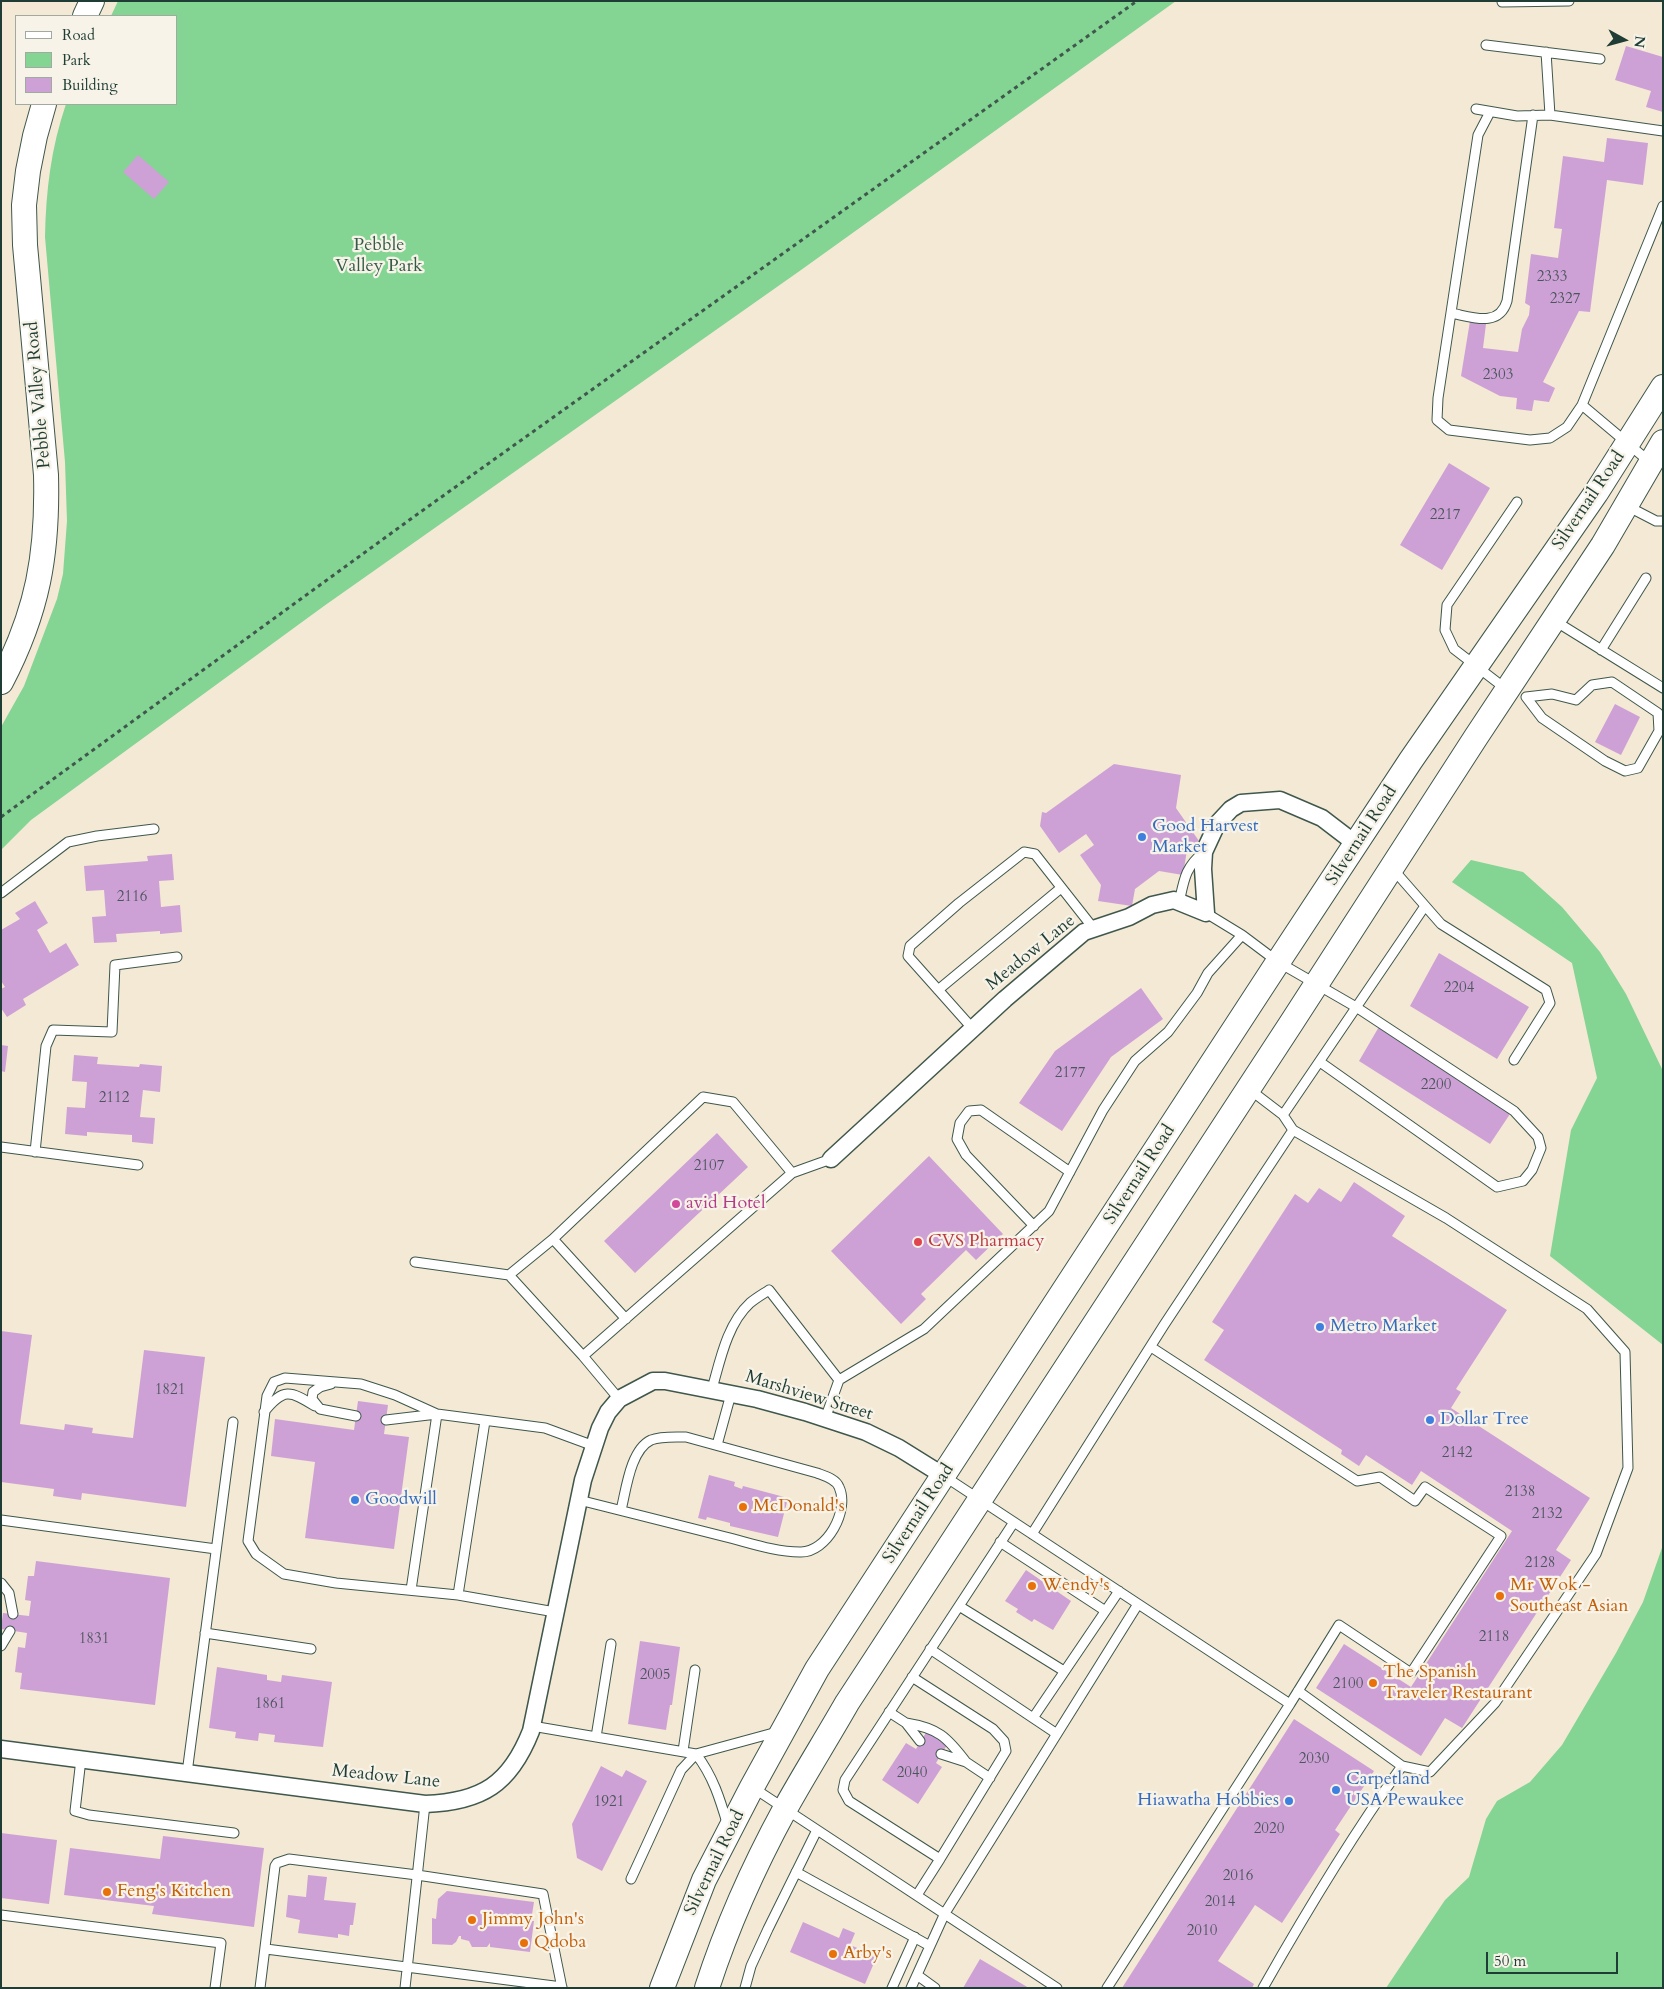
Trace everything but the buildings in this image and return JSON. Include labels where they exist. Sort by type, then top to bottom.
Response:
[{"type":"street","points":[[85,15],[92,1]]},
{"type":"street","name":"Pebble Valley Road","points":[[1,682],[15,655],[35,597],[44,551],[47,510],[46,475],[25,245],[24,206],[28,171],[44,105]]},
{"type":"street","name":"Silvernail Road","points":[[662,1988],[704,1880],[782,1731],[817,1670],[1411,760],[1596,493],[1663,387]]},
{"type":"street","name":"Silvernail Road","points":[[707,1988],[727,1932],[748,1883],[785,1808],[848,1703],[1391,868],[1516,694],[1554,620],[1627,506],[1663,442]]},
{"type":"street","points":[[1206,913],[1203,869],[1204,852],[1217,824],[1231,809],[1241,803],[1280,800],[1322,818],[1356,844]]},
{"type":"street","name":"Meadow Lane","points":[[831,1159],[1005,999],[1084,932],[1129,917],[1152,905],[1174,900],[1206,913]]},
{"type":"street","name":"Marshview Street","points":[[653,1382],[665,1380],[712,1389],[866,1432],[899,1448],[944,1476]]},
{"type":"street","name":"Meadow Lane","points":[[1,1749],[425,1804],[449,1803],[467,1799],[490,1788],[509,1771],[523,1752],[532,1726],[579,1500],[594,1446],[608,1412],[619,1399],[653,1382]]},
{"type":"lane","points":[[1502,2],[1569,1]]},
{"type":"lane","points":[[1486,45],[1600,59]]},
{"type":"lane","points":[[1546,52],[1550,115]]},
{"type":"lane","points":[[1476,109],[1518,116],[1550,115],[1663,131]]},
{"type":"lane","points":[[1490,112],[1478,134],[1438,398],[1437,420],[1449,430],[1530,440],[1550,438],[1567,427],[1582,405],[1663,206]]},
{"type":"lane","points":[[1451,313],[1486,319],[1504,312],[1508,301],[1533,115]]},
{"type":"lane","points":[[1582,405],[1651,463]]},
{"type":"lane","points":[[1516,694],[1552,694],[1576,700],[1592,685],[1612,682],[1658,713],[1659,731],[1638,768],[1625,771],[1605,761],[1542,718],[1516,694],[1454,649],[1445,630],[1447,605],[1518,502]]},
{"type":"lane","points":[[1627,506],[1656,520],[1663,521]]},
{"type":"lane","points":[[1601,650],[1646,578]]},
{"type":"lane","points":[[1554,620],[1663,688]]},
{"type":"lane","points":[[1,893],[68,842],[154,829]]},
{"type":"lane","points":[[973,1029],[908,956],[910,946],[959,903],[1024,852],[1035,854],[1094,929]]},
{"type":"lane","points":[[1180,903],[1184,879],[1192,861],[1204,852]]},
{"type":"lane","points":[[1391,868],[1441,924],[1546,990],[1550,1003],[1514,1060]]},
{"type":"lane","points":[[938,990],[1061,888]]},
{"type":"lane","points":[[1283,1115],[1425,906]]},
{"type":"lane","points":[[1206,913],[1242,935],[1278,962],[1356,1007],[1514,1111],[1538,1137],[1541,1148],[1532,1170],[1523,1181],[1497,1187],[1320,1062]]},
{"type":"lane","points":[[825,1419],[839,1380],[924,1329],[1049,1211],[1103,1110],[1135,1061],[1168,1032],[1208,973],[1242,935]]},
{"type":"lane","points":[[35,1152],[46,1046],[53,1030],[112,1032],[115,965],[177,956]]},
{"type":"lane","points":[[1249,1089],[1283,1115],[1293,1130],[1446,1218],[1587,1309],[1625,1352],[1628,1468],[1596,1554],[1488,1710],[1430,1772],[1402,1766],[1298,1691]]},
{"type":"lane","points":[[509,1275],[552,1240],[703,1097],[733,1102],[792,1174]]},
{"type":"lane","points":[[1034,1226],[966,1155],[957,1139],[960,1123],[969,1111],[981,1110],[1070,1172]]},
{"type":"lane","points":[[1032,1534],[1151,1347],[1293,1130]]},
{"type":"lane","points":[[1,1147],[138,1165]]},
{"type":"lane","points":[[583,1356],[792,1174],[831,1159]]},
{"type":"lane","points":[[552,1240],[626,1319]]},
{"type":"lane","points":[[415,1262],[509,1275],[583,1356],[619,1399]]},
{"type":"lane","points":[[712,1389],[724,1350],[735,1323],[749,1304],[769,1290],[839,1380]]},
{"type":"lane","points":[[1107,1988],[1339,1625],[1411,1673],[1501,1536],[1425,1487],[1416,1501],[1380,1477],[1357,1481],[1151,1347]]},
{"type":"lane","points":[[437,1414],[395,1395],[361,1384],[285,1378],[274,1382],[266,1396],[248,1541],[256,1554],[284,1574],[336,1583],[458,1595],[556,1612]]},
{"type":"lane","points":[[320,1409],[312,1399],[313,1392],[320,1387],[335,1382]]},
{"type":"lane","points":[[264,1412],[275,1398],[287,1393],[299,1396],[320,1409],[356,1416]]},
{"type":"lane","points":[[717,1445],[732,1394]]},
{"type":"lane","points":[[410,1590],[437,1414]]},
{"type":"lane","points":[[386,1420],[437,1414],[545,1428],[594,1446]]},
{"type":"lane","points":[[458,1595],[485,1421]]},
{"type":"lane","points":[[187,1773],[233,1422]]},
{"type":"lane","points":[[579,1500],[785,1551],[803,1553],[813,1551],[823,1544],[833,1531],[841,1513],[839,1486],[834,1480],[817,1473],[686,1437],[666,1437],[652,1440],[645,1444],[633,1460],[621,1510]]},
{"type":"lane","points":[[944,1476],[1290,1704]]},
{"type":"lane","points":[[1,1520],[216,1549]]},
{"type":"lane","points":[[940,1859],[849,1801],[843,1790],[844,1780],[1014,1522]]},
{"type":"lane","points":[[1000,1542],[1104,1610]]},
{"type":"lane","points":[[1,1582],[9,1593],[13,1614]]},
{"type":"lane","points":[[1033,1718],[1104,1610],[1119,1591]]},
{"type":"lane","points":[[911,1988],[945,1913],[1138,1604]]},
{"type":"lane","points":[[959,1606],[1064,1671]]},
{"type":"lane","points":[[1,1646],[10,1631]]},
{"type":"lane","points":[[205,1634],[311,1649]]},
{"type":"lane","points":[[596,1737],[611,1644]]},
{"type":"lane","points":[[930,1650],[1057,1734]]},
{"type":"lane","points":[[683,1751],[695,1670]]},
{"type":"lane","points":[[912,1677],[993,1729],[1004,1741],[1006,1751],[917,1895]]},
{"type":"lane","points":[[889,1712],[906,1723],[920,1741]]},
{"type":"lane","points":[[906,1723],[926,1726],[950,1741],[966,1762]]},
{"type":"lane","points":[[532,1726],[696,1754],[782,1731]]},
{"type":"lane","points":[[696,1754],[706,1767],[716,1787],[729,1831]]},
{"type":"lane","points":[[631,1879],[680,1770],[696,1754]]},
{"type":"lane","points":[[941,1754],[966,1762],[990,1778]]},
{"type":"lane","points":[[81,1759],[75,1811],[89,1815],[234,1833]]},
{"type":"lane","points":[[1262,1988],[1308,1908],[1375,1803],[1402,1766]]},
{"type":"lane","points":[[752,1787],[1057,1988]]},
{"type":"lane","points":[[404,1988],[425,1804]]},
{"type":"lane","points":[[745,1988],[754,1958],[817,1830]]},
{"type":"lane","points":[[260,1988],[277,1863],[289,1859],[417,1875],[543,1894],[562,1987],[266,1949]]},
{"type":"lane","points":[[796,1872],[930,1946]]},
{"type":"lane","points":[[1,1915],[221,1943],[217,1988]]},
{"type":"lane","points":[[892,1988],[915,1937]]},
{"type":"lane","points":[[917,1975],[935,1988]]},
{"type":"path","points":[[1,817],[419,513],[1137,1]]},
{"type":"green space","name":"Pebble Valley Park","points":[[118,1],[1176,1],[801,270],[324,606],[31,820],[1,850],[1,727],[24,686],[57,599],[63,574],[67,521],[65,462],[45,237],[48,186],[53,153],[66,105],[178,105],[178,15],[111,15]]},
{"type":"green space","points":[[1471,860],[1523,872],[1562,907],[1600,952],[1626,994],[1663,1071],[1663,1345],[1550,1256],[1571,1130],[1597,1078],[1572,963],[1452,882]]},
{"type":"green space","points":[[1663,1545],[1663,1988],[1386,1988],[1445,1900],[1469,1877],[1486,1819],[1497,1801],[1530,1782],[1562,1745],[1616,1653],[1643,1602]]},
{"type":"place","name":"Good Harvest Market","points":[[1142,837]]},
{"type":"place","name":"avid Hotel","points":[[676,1204]]},
{"type":"place","name":"CVS Pharmacy","points":[[918,1242]]},
{"type":"place","name":"Metro Market","points":[[1320,1327]]},
{"type":"place","name":"Dollar Tree","points":[[1430,1420]]},
{"type":"place","name":"Goodwill","points":[[355,1500]]},
{"type":"place","name":"McDonald's","points":[[743,1507]]},
{"type":"place","name":"Wendy's","points":[[1032,1586]]},
{"type":"place","name":"Mr Wok - Southeast Asian","points":[[1500,1596]]},
{"type":"place","name":"The Spanish Traveler Restaurant","points":[[1373,1683]]},
{"type":"place","name":"Carpetland USA Pewaukee","points":[[1336,1790]]},
{"type":"place","name":"Hiawatha Hobbies","points":[[1289,1801]]},
{"type":"place","name":"Feng's Kitchen","points":[[107,1892]]},
{"type":"place","name":"Jimmy John's","points":[[472,1920]]},
{"type":"place","name":"Qdoba","points":[[524,1943]]},
{"type":"place","name":"Arby's","points":[[833,1954]]}]
